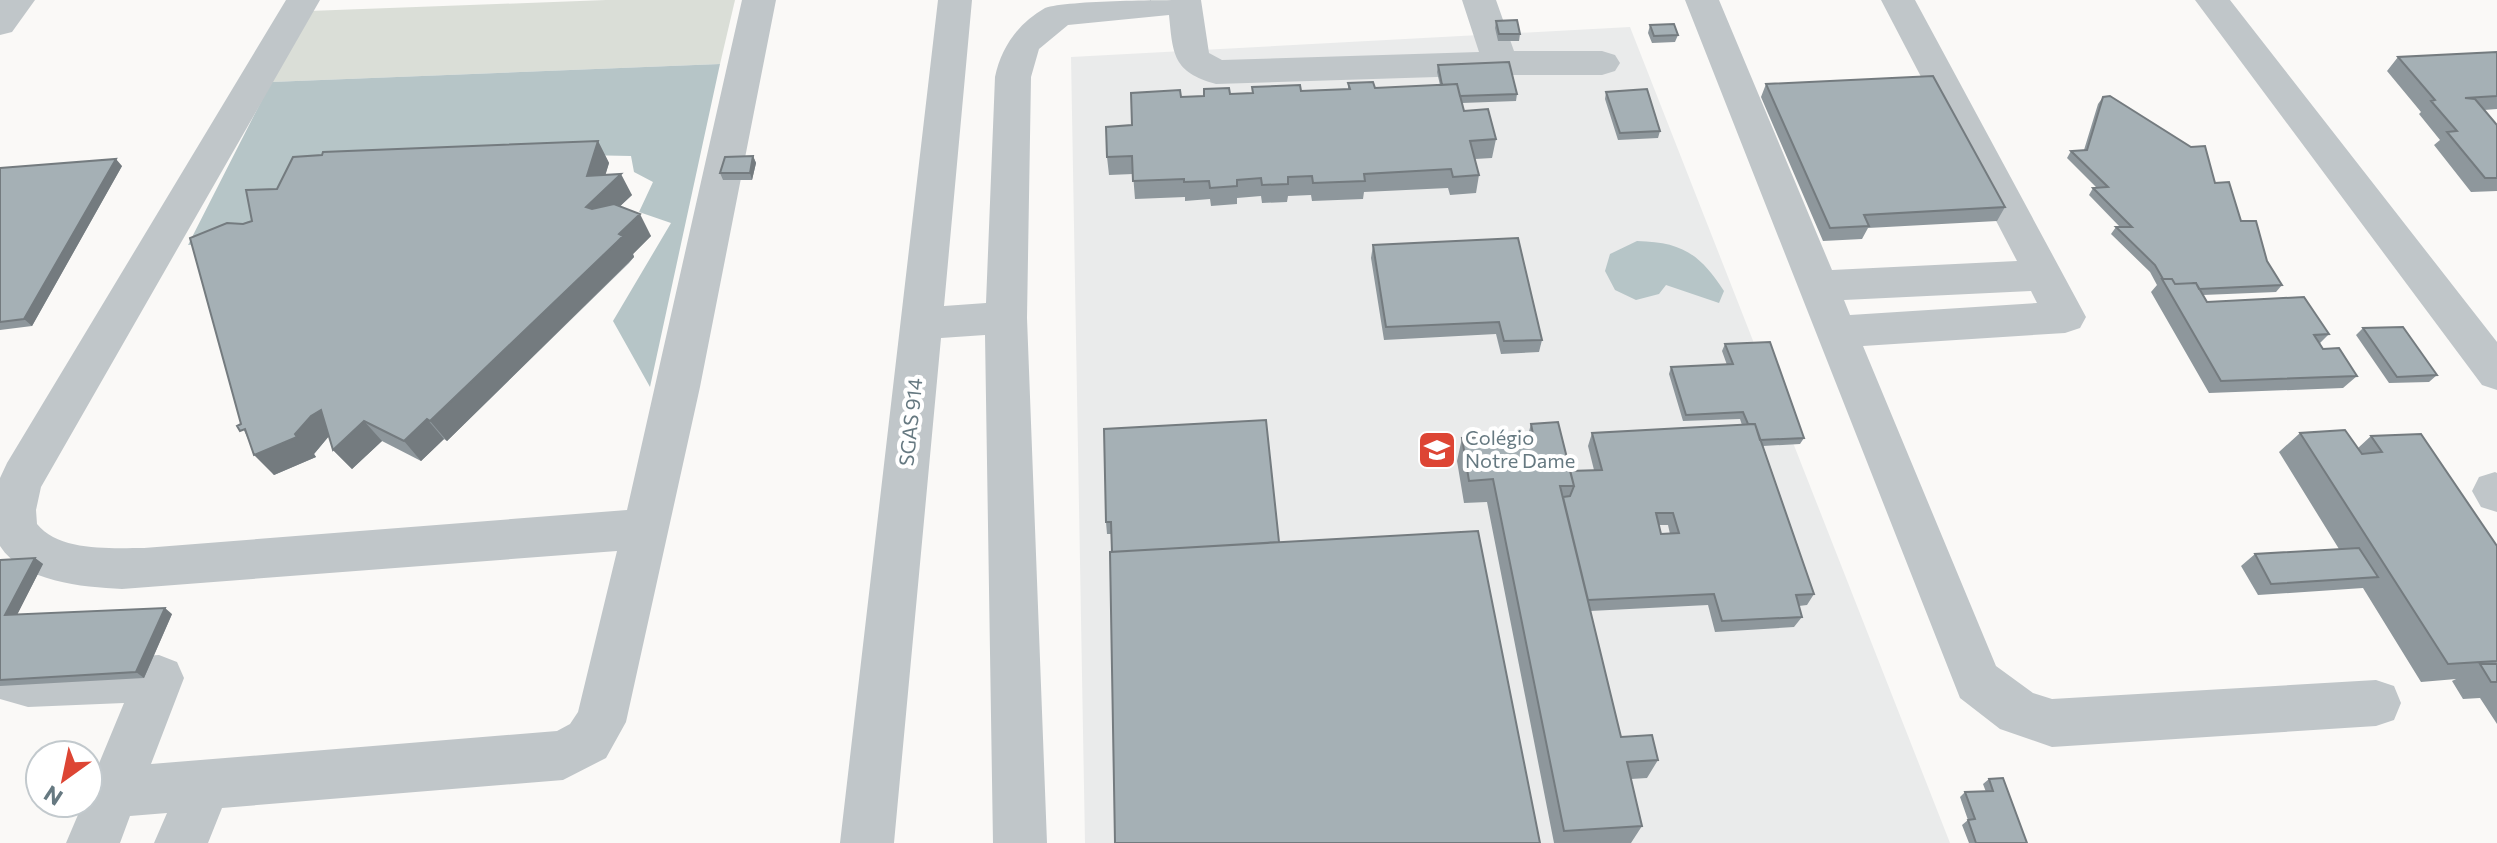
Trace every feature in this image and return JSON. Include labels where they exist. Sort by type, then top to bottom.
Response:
[{"type":"lane","points":[[0,24],[18,0]]},
{"type":"lane","points":[[303,0],[44,444],[15,485],[10,503],[12,559],[51,557],[98,567],[178,568],[241,559],[534,539],[643,528]]},
{"type":"lane","points":[[116,792],[563,755],[588,741],[601,722],[643,528],[678,387],[759,0]]},
{"type":"lane","name":"SGAS 914","points":[[867,843],[921,323],[978,114],[955,0]]},
{"type":"lane","points":[[1479,0],[1500,63]]},
{"type":"lane","points":[[1702,0],[1978,682],[2018,712],[2052,723],[2376,703]]},
{"type":"lane","points":[[1837,332],[2065,317],[1898,0]]},
{"type":"lane","points":[[2212,0],[2497,373]]},
{"type":"lane","points":[[1020,843],[1006,318],[978,114],[1013,77],[1017,57],[1039,29],[1058,15],[1185,2],[1191,54],[1195,61],[1216,72],[1602,63]]},
{"type":"lane","points":[[1818,286],[2044,275]]},
{"type":"lane","points":[[921,323],[1006,318]]},
{"type":"lane","points":[[0,676],[28,684],[159,678],[116,792],[93,843]]},
{"type":"lane","points":[[181,843],[207,783]]},
{"type":"shaded area","points":[[606,0],[735,0],[720,64],[271,82],[309,11]]},
{"type":"shaded area","name":"Colégio Notre Dame","points":[[1630,27],[1950,843],[1085,843],[1071,57]]},
{"type":"shaded area","points":[[720,64],[650,387],[613,321],[671,223],[639,212],[653,182],[634,172],[631,156],[484,153],[259,208],[239,242],[188,245],[271,82]]},
{"type":"shaded area","points":[[1637,241],[1666,244],[1698,259],[1724,291],[1719,303],[1666,285],[1659,294],[1636,300],[1615,290],[1605,271],[1610,254]]},
{"type":"building","points":[[1517,20],[1520,34],[1499,34],[1496,21]]},
{"type":"building","points":[[1674,24],[1678,35],[1654,36],[1650,25]]},
{"type":"building","points":[[2497,52],[2497,96],[2465,98],[2475,99],[2497,125],[2497,178],[2485,178],[2447,132],[2457,131],[2431,101],[2435,100],[2398,57]]},
{"type":"building","points":[[1509,62],[1517,94],[1460,96],[1457,84],[1442,85],[1438,65]]},
{"type":"building","points":[[1933,76],[2005,207],[1864,215],[1869,226],[1830,228],[1766,84]]},
{"type":"building","points":[[1373,82],[1375,88],[1457,84],[1464,111],[1488,109],[1496,139],[1470,141],[1479,175],[1453,177],[1451,169],[1364,174],[1365,181],[1313,183],[1312,176],[1288,177],[1288,184],[1262,185],[1261,178],[1237,180],[1237,186],[1210,188],[1209,181],[1133,181],[1132,156],[1107,157],[1106,127],[1132,125],[1131,93],[1180,90],[1181,97],[1204,96],[1204,89],[1229,88],[1230,94],[1253,93],[1252,87],[1300,85],[1301,91],[1350,89],[1348,83]]},
{"type":"building","points":[[1647,89],[1660,131],[1620,133],[1606,92]]},
{"type":"building","points":[[2110,96],[2191,147],[2205,146],[2215,183],[2229,182],[2241,221],[2256,221],[2267,261],[2282,285],[2199,289],[2196,283],[2175,284],[2172,279],[2163,279],[2155,265],[2116,227],[2132,227],[2093,188],[2108,187],[2071,151],[2087,150],[2103,97]]},
{"type":"building","points":[[598,141],[587,176],[621,174],[586,207],[592,209],[614,204],[640,214],[619,234],[623,236],[617,242],[430,421],[427,419],[404,441],[364,421],[333,450],[321,410],[295,434],[297,437],[254,455],[245,429],[240,431],[237,426],[241,424],[190,238],[227,223],[252,221],[246,190],[277,189],[293,157],[322,155],[323,152]]},
{"type":"building","points":[[753,156],[750,173],[720,173],[725,157]]},
{"type":"building","points":[[116,159],[24,319],[0,322],[0,168]]},
{"type":"building","points":[[1518,238],[1542,340],[1504,341],[1499,322],[1386,327],[1373,245]]},
{"type":"building","points":[[2162,279],[2172,279],[2175,284],[2196,283],[2207,302],[2304,297],[2329,334],[2314,335],[2323,349],[2339,348],[2357,376],[2221,381]]},
{"type":"building","points":[[2403,327],[2437,375],[2397,377],[2363,328]]},
{"type":"building","points":[[1770,342],[1804,438],[1760,440],[1755,424],[1748,424],[1743,412],[1686,415],[1671,367],[1733,364],[1725,344]]},
{"type":"building","points":[[1266,420],[1279,542],[1112,552],[1111,522],[1106,522],[1104,429]]},
{"type":"building","points":[[1558,422],[1574,486],[1560,486],[1621,737],[1652,735],[1658,760],[1627,762],[1642,826],[1564,831],[1493,479],[1469,481],[1462,438],[1533,434],[1531,424]]},
{"type":"building","points":[[1755,424],[1814,594],[1796,595],[1802,617],[1722,621],[1714,594],[1588,600],[1563,497],[1570,496],[1574,486],[1570,471],[1602,470],[1592,433]],"holes":[[[1656,513],[1673,513],[1679,533],[1661,534]]]},
{"type":"building","points":[[2345,430],[2362,454],[2382,452],[2371,436],[2421,434],[2497,546],[2497,661],[2448,664],[2300,433]]},
{"type":"building","points":[[1478,531],[1540,843],[1115,843],[1110,552]]},
{"type":"building","points":[[2359,548],[2378,577],[2271,584],[2255,554]]},
{"type":"building","points":[[35,558],[5,615],[165,608],[136,672],[0,680],[0,560]]},
{"type":"building","points":[[2480,664],[2497,664],[2497,682],[2491,682]]},
{"type":"building","points":[[2003,778],[2027,843],[1976,843],[1968,820],[1975,819],[1965,792],[1993,791],[1989,779]]},
{"type":"place","name":"Colégio Notre Dame","points":[[1437,450]]}]
